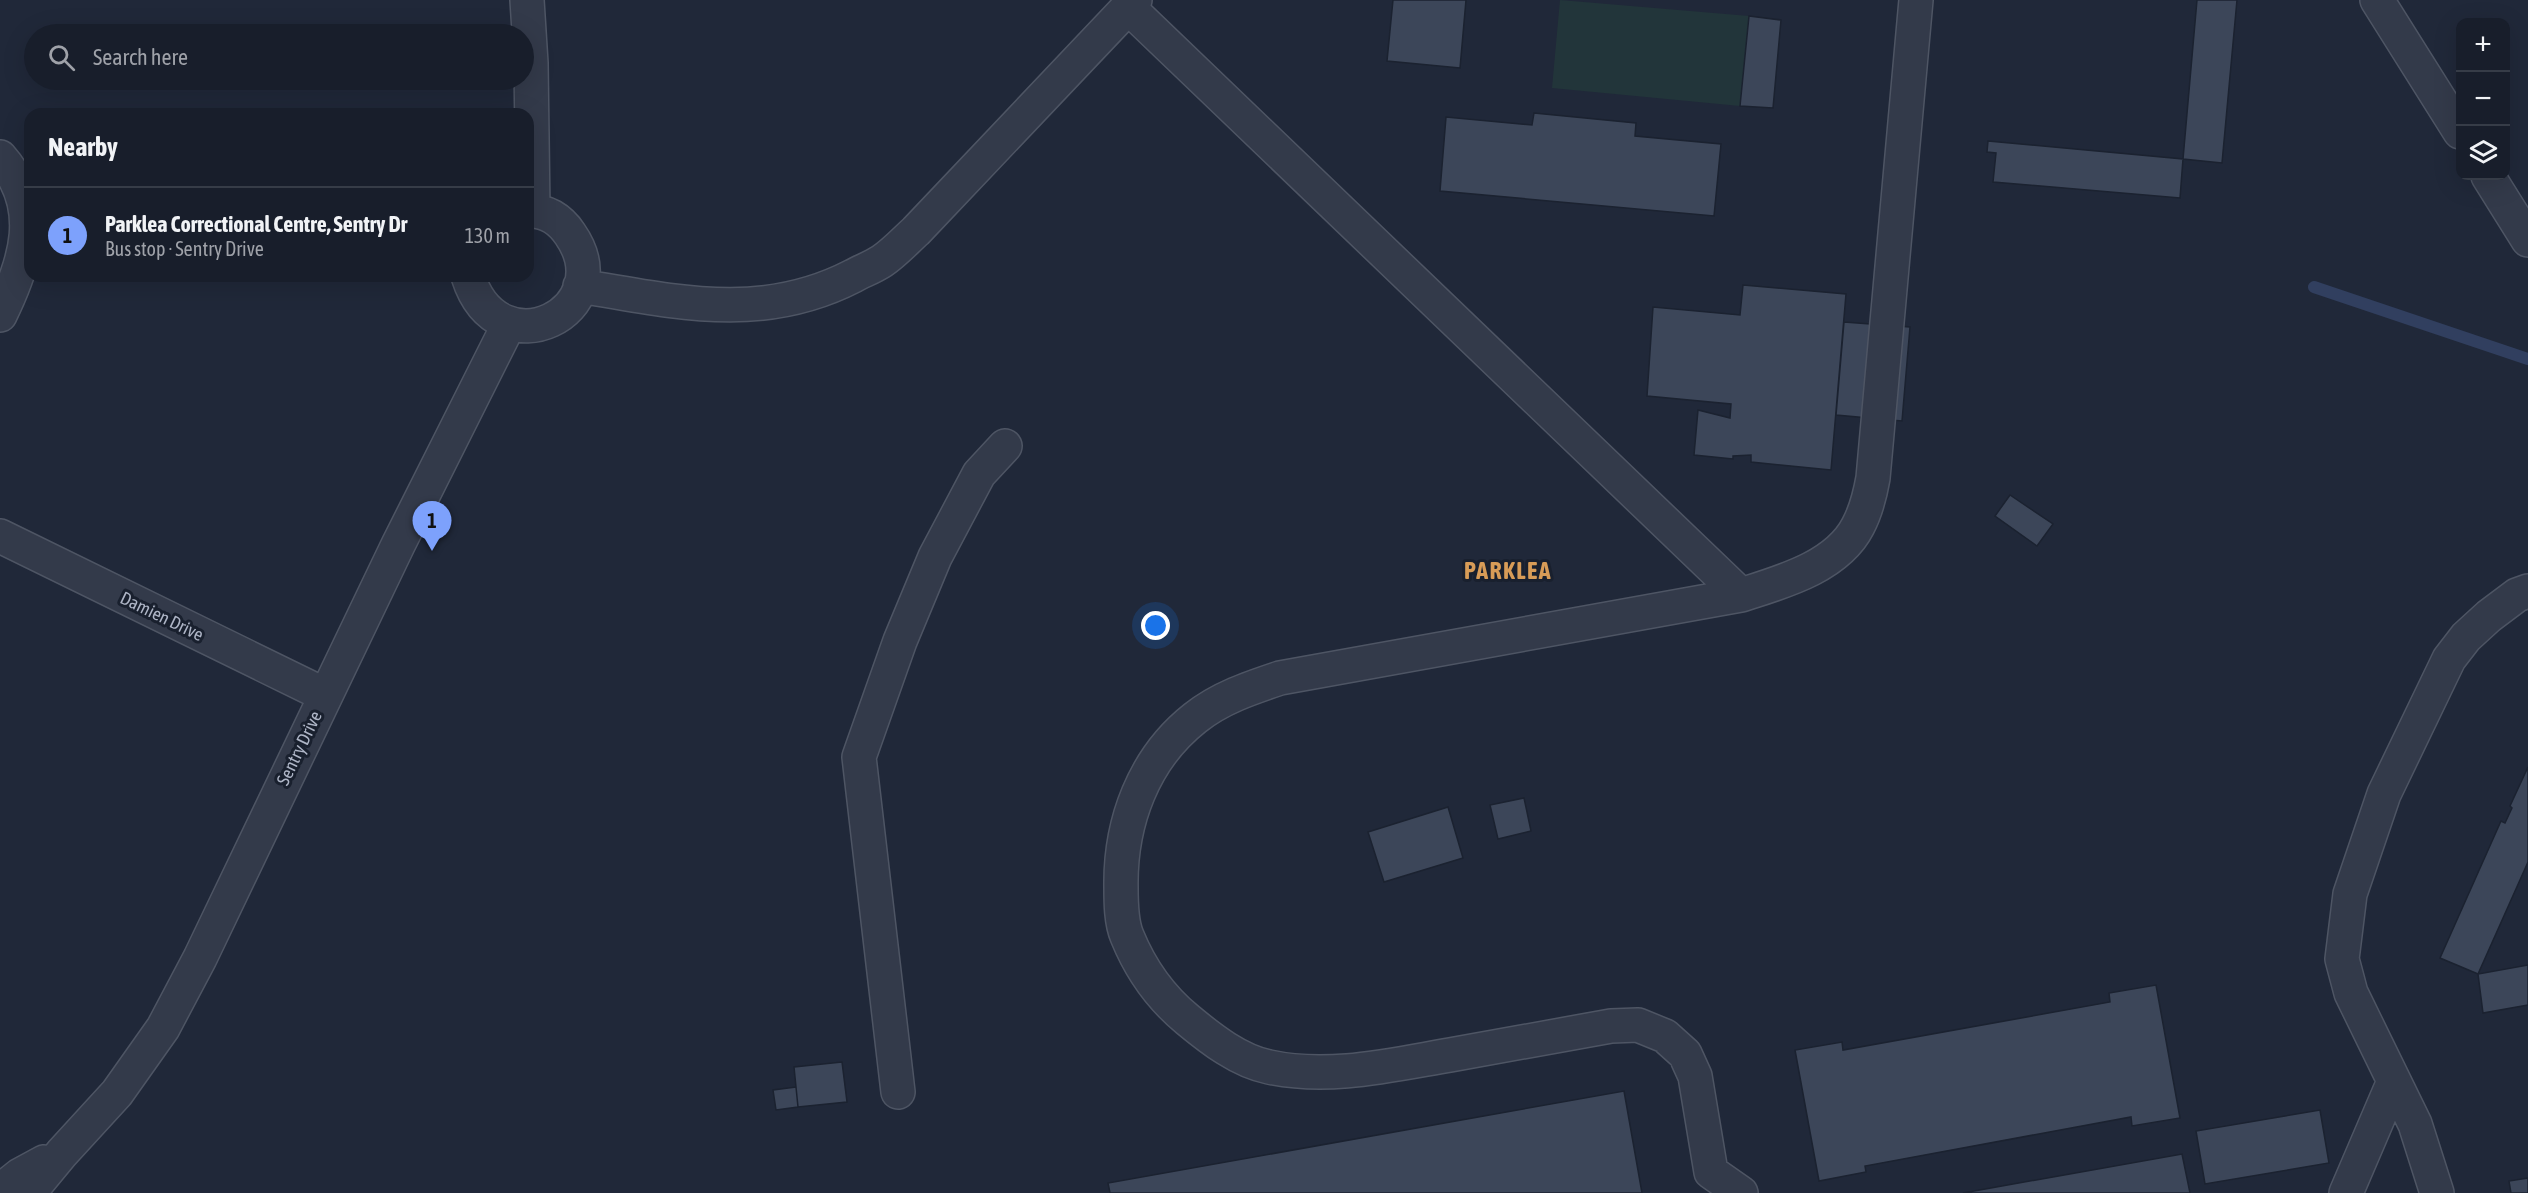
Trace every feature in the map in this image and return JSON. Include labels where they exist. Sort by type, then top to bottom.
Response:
[{"type":"street","points":[[527,0],[529,24]]},
{"type":"street","points":[[1741,1193],[1713,1183],[1695,1076],[1685,1054],[1665,1036],[1638,1025],[1611,1026],[1367,1070],[1318,1072],[1269,1067],[1230,1052],[1169,1004],[1146,972],[1126,934],[1121,898],[1121,865],[1130,816],[1140,786],[1162,750],[1194,718],[1233,694],[1280,678],[1741,595],[1795,576],[1842,548],[1857,528],[1867,505],[1873,478],[1916,0]]},
{"type":"street","points":[[2377,0],[2456,126]]},
{"type":"street","points":[[580,286],[724,307],[787,301],[837,284],[881,261],[916,231],[1131,4],[1741,595]]},
{"type":"street","points":[[531,90],[531,108]]},
{"type":"street","points":[[0,157],[8,166],[24,203]]},
{"type":"street","points":[[2490,180],[2528,240]]},
{"type":"street","points":[[471,282],[480,304],[509,324],[529,326],[547,323],[562,314],[573,303],[583,270],[579,247],[566,227],[551,214],[534,212]]},
{"type":"street","points":[[0,315],[14,288],[24,257]]},
{"type":"street","name":"Sentry Drive","points":[[29,1193],[62,1153],[117,1094],[163,1028],[200,958],[325,695],[509,324]]},
{"type":"street","points":[[898,1092],[859,757],[900,641],[935,557],[979,474],[1005,446]]},
{"type":"street","name":"Damien Drive","points":[[0,536],[325,695]]},
{"type":"street","points":[[2437,1193],[2415,1124],[2351,993],[2342,959],[2350,894],[2384,794],[2450,659],[2466,637],[2489,616],[2528,591]]},
{"type":"street","points":[[2346,1193],[2394,1081]]},
{"type":"street","name":"Sentry Drive","points":[[0,1191],[20,1175],[62,1153]]},
{"type":"green space","points":[[1560,0],[1749,16],[1740,106],[1552,88]]},
{"type":"building","points":[[1393,0],[1466,0],[1460,68],[1387,61]]},
{"type":"building","points":[[2197,0],[2237,0],[2222,163],[2183,159]]},
{"type":"building","points":[[1749,16],[1781,20],[1773,108],[1740,106]]},
{"type":"building","points":[[1534,113],[1636,123],[1635,136],[1721,144],[1714,216],[1440,191],[1446,117],[1532,125]]},
{"type":"building","points":[[1988,141],[2183,159],[2180,198],[1993,182],[1996,153],[1987,152]]},
{"type":"building","points":[[1743,285],[1846,294],[1831,470],[1751,462],[1751,455],[1733,456],[1733,459],[1694,455],[1698,410],[1730,418],[1731,404],[1647,396],[1653,307],[1740,315]]},
{"type":"building","points":[[1844,322],[1910,327],[1902,421],[1836,415]]},
{"type":"building","points":[[2010,495],[2053,524],[2037,546],[1995,516]]},
{"type":"building","points":[[2528,767],[2528,862],[2478,974],[2440,958],[2501,821],[2505,823],[2512,808],[2510,806]]},
{"type":"building","points":[[1524,798],[1531,831],[1498,839],[1490,805]]},
{"type":"building","points":[[1448,807],[1463,858],[1384,882],[1368,832]]},
{"type":"building","points":[[2528,965],[2528,1005],[2483,1013],[2478,974]]},
{"type":"building","points":[[2156,985],[2180,1118],[2132,1126],[2131,1117],[1865,1166],[1866,1172],[1819,1181],[1795,1050],[1842,1042],[1843,1050],[2110,1002],[2109,993]]},
{"type":"building","points":[[842,1062],[847,1102],[798,1107],[794,1067]]},
{"type":"building","points":[[796,1087],[798,1107],[776,1110],[773,1090]]},
{"type":"building","points":[[1624,1091],[1642,1193],[1110,1193],[1108,1183]]},
{"type":"building","points":[[2320,1110],[2329,1163],[2205,1184],[2196,1131]]},
{"type":"building","points":[[2182,1154],[2190,1193],[1963,1193]]},
{"type":"building","points":[[2528,1178],[2528,1193],[2511,1193],[2509,1181]]},
{"type":"waterway","points":[[2314,287],[2528,359]]},
{"type":"place","name":"Parklea Correctional Centre, Sentry Dr","points":[[432,551]]},
{"type":"district","name":"PARKLEA","points":[[1508,570]]}]
